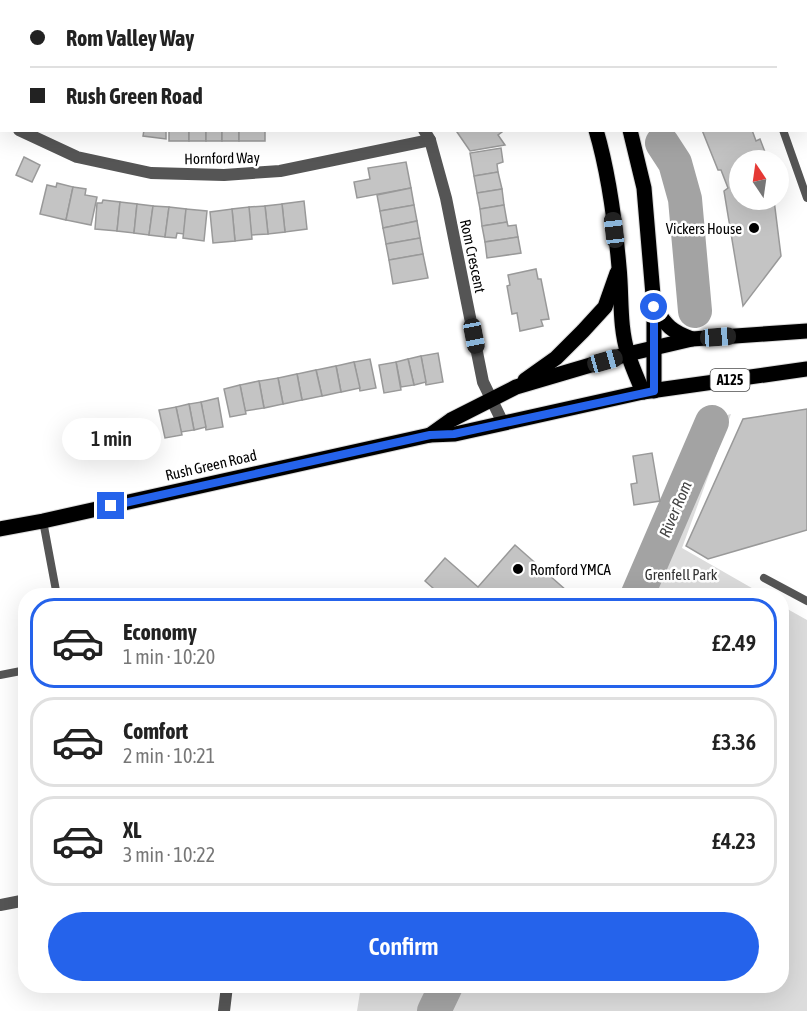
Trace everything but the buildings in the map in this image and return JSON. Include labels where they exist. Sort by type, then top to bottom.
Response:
[{"type":"main road","points":[[597,132],[610,194],[619,267],[622,328],[628,354],[649,392]]},
{"type":"main road","points":[[601,148],[605,132]]},
{"type":"main road","points":[[630,132],[644,188],[654,307],[655,347],[649,392]]},
{"type":"main road","name":"Rush Green Road","points":[[430,435],[452,420],[516,387],[556,358],[605,307],[619,267]]},
{"type":"main road","points":[[654,307],[667,327],[677,334],[692,339]]},
{"type":"main road","name":"Rush Green Road","points":[[516,387],[628,354],[692,339],[807,331]]},
{"type":"main road","name":"A125","points":[[649,392],[807,369]]},
{"type":"main road","name":"Rush Green Road","points":[[0,529],[430,435],[454,434],[649,392]]},
{"type":"street","name":"Hornford Way","points":[[23,132],[77,157],[151,173],[224,175],[280,171],[427,135]]},
{"type":"street","name":"Rom Crescent","points":[[427,135],[446,198],[483,382],[503,423]]},
{"type":"street","points":[[0,905],[18,902]]},
{"type":"street","points":[[224,1011],[226,993]]},
{"type":"lane","points":[[784,132],[807,198]]},
{"type":"lane","points":[[43,521],[56,588]]},
{"type":"lane","points":[[764,578],[783,588]]},
{"type":"lane","points":[[789,591],[807,601]]},
{"type":"lane","points":[[0,675],[18,672]]},
{"type":"green space","name":"Grenfell Park","points":[[731,414],[682,548],[752,588],[651,588],[719,417]]},
{"type":"green space","points":[[789,610],[807,620],[807,1011],[357,1011],[360,993],[789,993]]},
{"type":"waterway","name":"River Rom","points":[[662,143],[675,163],[685,199],[695,311]]},
{"type":"waterway","name":"River Rom","points":[[640,588],[712,422]]},
{"type":"waterway","points":[[434,1011],[443,993]]},
{"type":"place","name":"Vickers House","points":[[754,228]]},
{"type":"place","name":"Romford YMCA","points":[[518,569]]},
{"type":"route","points":[[111,506],[430,435],[454,434],[654,391],[654,307]]}]
